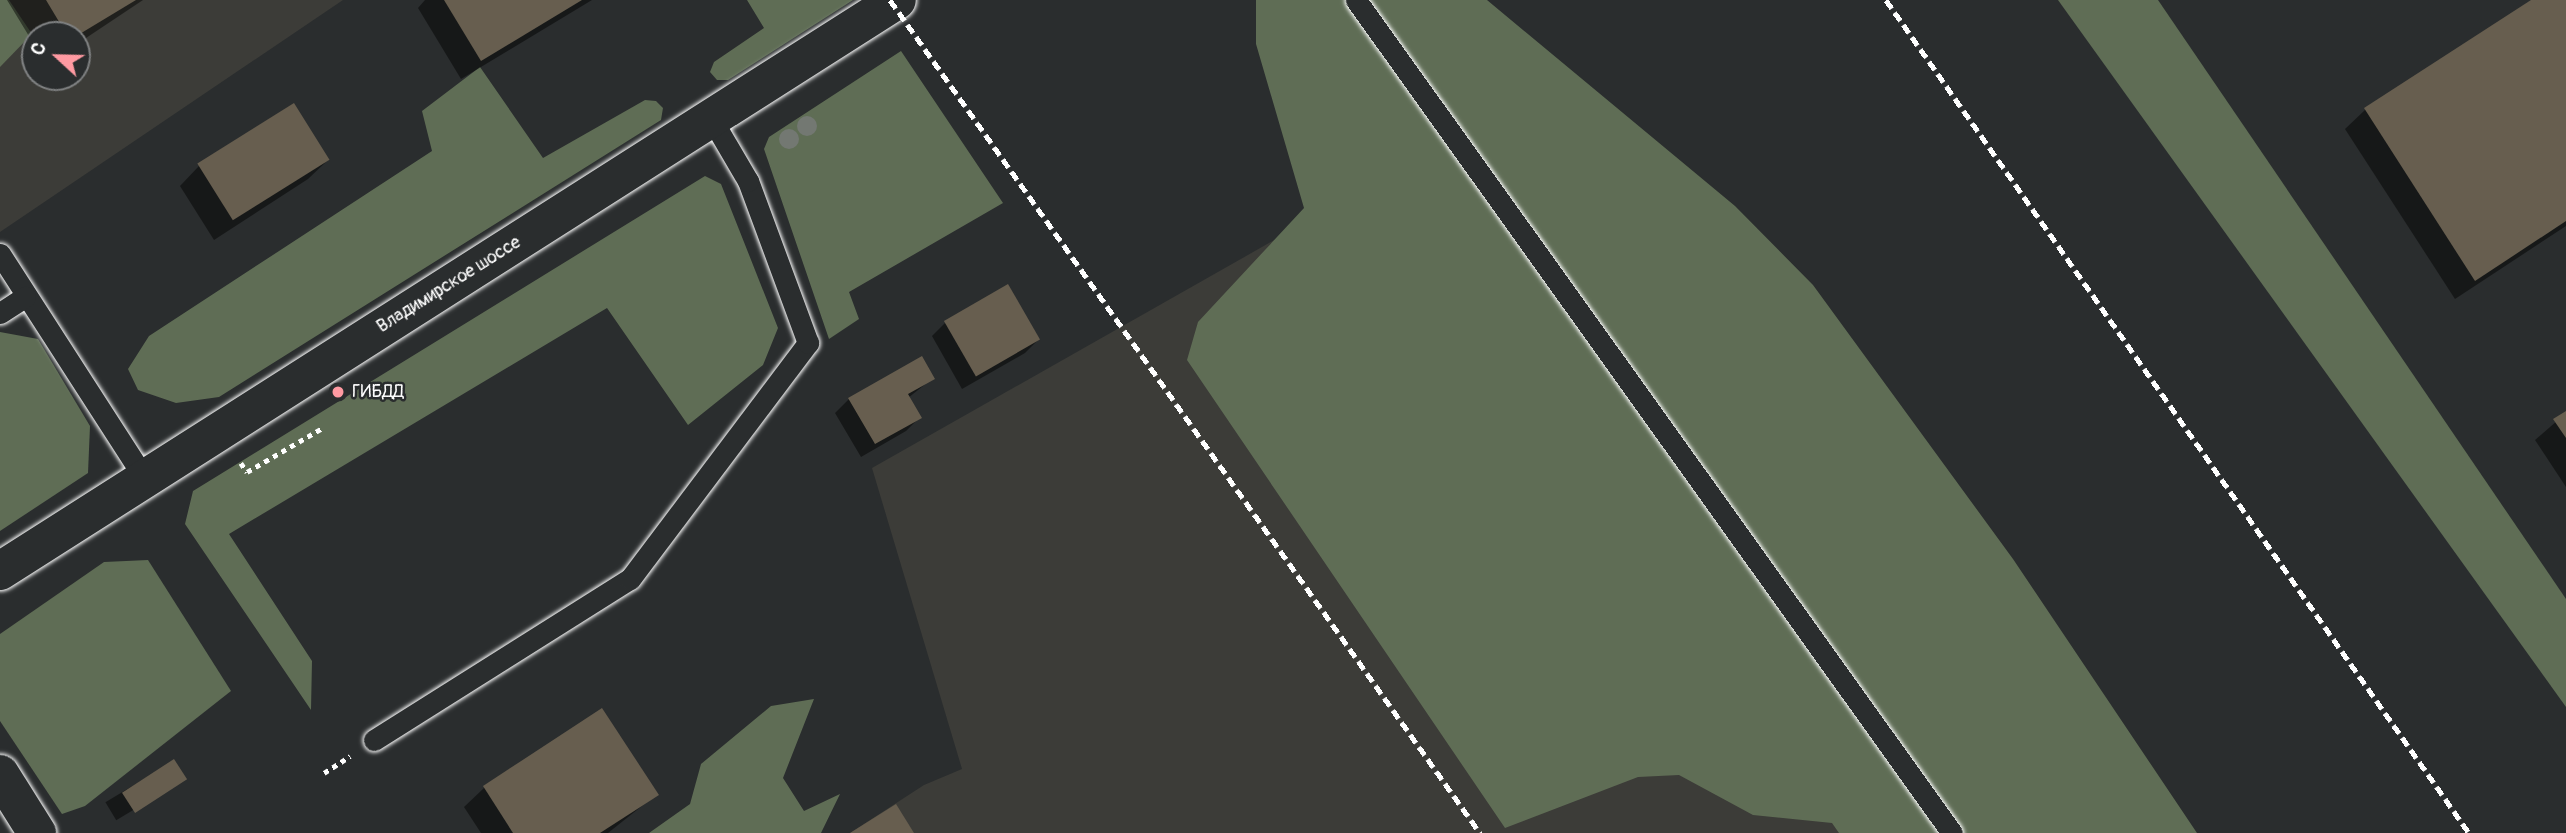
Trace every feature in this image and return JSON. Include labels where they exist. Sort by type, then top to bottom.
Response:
[{"type":"main road","name":"Владимирское шоссе","points":[[0,571],[897,0]]},
{"type":"main road","points":[[0,774],[37,833]]},
{"type":"lane","points":[[1356,0],[1952,833]]},
{"type":"lane","points":[[374,740],[630,579],[808,344],[748,180],[712,118]]},
{"type":"lane","points":[[0,254],[25,297],[145,479]]},
{"type":"lane","points":[[0,313],[25,297]]},
{"type":"shaded area","points":[[0,0],[343,0],[0,232]]},
{"type":"shaded area","points":[[1412,162],[1903,833],[850,833],[924,785],[962,769],[872,468]]},
{"type":"green space","points":[[0,0],[9,0],[23,21],[21,21],[21,45],[0,67]]},
{"type":"green space","points":[[747,0],[853,0],[728,80],[717,80],[710,72],[714,62],[764,28]]},
{"type":"green space","points":[[1256,0],[1487,0],[1735,206],[1813,285],[2013,559],[2197,833],[1839,833],[1832,823],[1753,815],[1679,775],[1638,777],[1505,828],[1187,360],[1198,322],[1304,208],[1256,44]]},
{"type":"green space","points":[[2058,0],[2158,0],[2566,599],[2566,707]]},
{"type":"green space","points":[[901,51],[1003,203],[849,292],[859,319],[829,339],[764,149],[769,137]]},
{"type":"green space","points":[[480,67],[543,158],[645,100],[656,101],[663,108],[661,120],[219,397],[176,403],[138,390],[128,369],[149,336],[432,151],[422,111]]},
{"type":"green space","points":[[705,176],[721,184],[778,328],[763,365],[688,425],[607,308],[229,534],[312,661],[311,710],[185,524],[193,491]]},
{"type":"green space","points":[[0,332],[38,339],[90,426],[88,473],[0,531]]},
{"type":"green space","points":[[148,560],[231,691],[85,806],[62,814],[0,721],[0,634],[104,562]]},
{"type":"green space","points":[[814,699],[783,778],[804,811],[840,794],[821,833],[649,833],[690,804],[701,764],[771,706]]},
{"type":"building","points":[[46,0],[136,0],[91,27],[91,21],[59,21]]},
{"type":"building","points":[[444,0],[582,0],[481,61]]},
{"type":"building","points":[[2531,0],[2566,0],[2566,221],[2475,281],[2364,108]]},
{"type":"building","points":[[294,103],[330,160],[233,220],[197,163]]},
{"type":"building","points":[[1008,284],[1040,339],[976,376],[944,321]]},
{"type":"building","points":[[922,356],[935,379],[908,394],[922,418],[875,444],[848,398]]},
{"type":"building","points":[[2566,411],[2566,438],[2553,419]]},
{"type":"building","points":[[602,708],[659,795],[600,833],[513,833],[483,786]]},
{"type":"building","points":[[174,759],[187,779],[135,813],[122,793]]},
{"type":"building","points":[[896,804],[914,833],[850,833]]},
{"type":"railway","points":[[890,0],[1480,833]]},
{"type":"railway","points":[[1886,0],[2469,833]]},
{"type":"place","name":"ГИБДД","points":[[338,392]]}]
